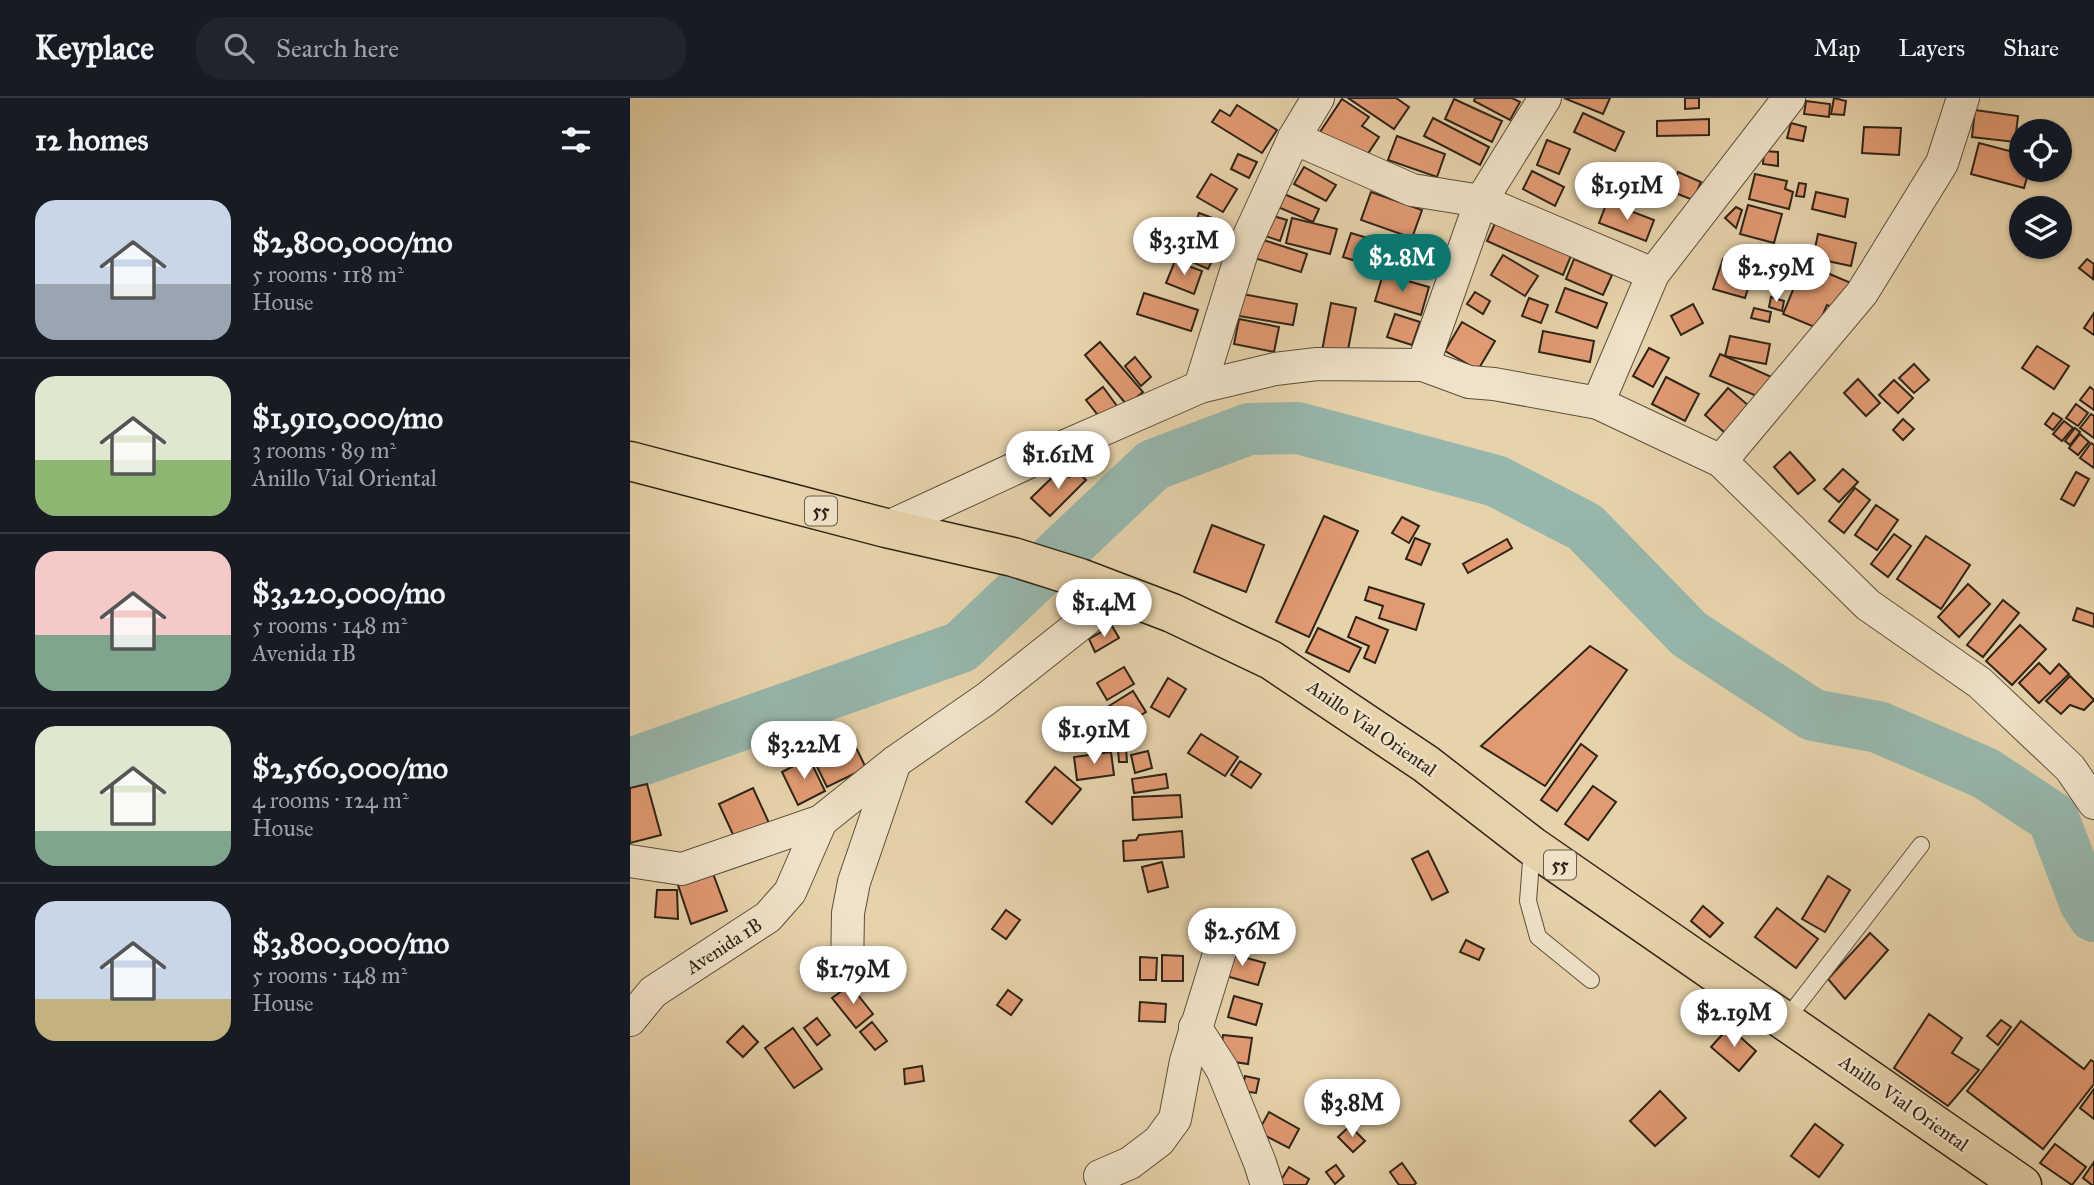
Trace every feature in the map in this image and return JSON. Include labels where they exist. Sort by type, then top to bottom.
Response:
[{"type":"highway","name":"Anillo Vial Oriental","points":[[630,461],[886,528],[1013,557],[1121,592],[1271,660],[1426,764],[1532,846],[2022,1185]]},
{"type":"street","points":[[1200,387],[1243,249],[1294,138],[1318,98]]},
{"type":"street","points":[[1423,365],[1481,201],[1545,98]]},
{"type":"street","points":[[1598,403],[1653,274],[1789,98]]},
{"type":"street","points":[[1721,461],[1862,293],[1942,163],[1963,98]]},
{"type":"street","points":[[1294,138],[1412,190],[1481,201],[1653,274]]},
{"type":"street","points":[[886,528],[1200,387],[1275,369],[1317,364],[1423,365],[1469,382],[1494,383],[1598,403],[1721,461],[1868,605],[1980,683],[2082,763],[2094,803]]},
{"type":"street","points":[[630,861],[682,869],[821,821],[895,762],[986,699],[1121,592]]},
{"type":"street","points":[[847,972],[848,913],[853,882],[895,762]]},
{"type":"street","name":"Avenida 1B","points":[[630,1020],[653,992],[768,917],[790,892],[821,821]]},
{"type":"street","points":[[1100,1176],[1130,1163],[1159,1141],[1175,1119],[1195,1027],[1228,925]]},
{"type":"street","points":[[1195,1027],[1222,1069],[1267,1185]]},
{"type":"lane","points":[[1785,1021],[1921,845]]},
{"type":"lane","points":[[1532,846],[1528,901],[1538,937],[1591,980]]},
{"type":"building","points":[[1348,98],[1396,98],[1409,107],[1394,129]]},
{"type":"building","points":[[1475,98],[1512,98],[1520,102],[1510,120],[1474,101]]},
{"type":"building","points":[[1564,98],[1610,98],[1603,114]]},
{"type":"building","points":[[1685,98],[1699,98],[1699,108],[1685,109]]},
{"type":"building","points":[[1834,98],[1846,101],[1844,115],[1831,114]]},
{"type":"building","points":[[1342,99],[1369,117],[1362,126],[1379,137],[1363,161],[1320,132]]},
{"type":"building","points":[[1454,99],[1502,121],[1492,142],[1445,119]]},
{"type":"building","points":[[1806,101],[1830,104],[1829,117],[1804,114]]},
{"type":"building","points":[[1237,105],[1277,130],[1262,153],[1212,122],[1220,110],[1230,116]]},
{"type":"building","points":[[1975,110],[2018,116],[2018,119],[2009,119],[2009,141],[1972,137]]},
{"type":"building","points":[[1583,113],[1624,132],[1615,151],[1574,132]]},
{"type":"building","points":[[1433,118],[1489,147],[1480,165],[1424,136]]},
{"type":"building","points":[[1709,119],[1709,135],[1657,136],[1657,121]]},
{"type":"building","points":[[1791,123],[1806,127],[1803,141],[1787,138]]},
{"type":"building","points":[[1864,127],[1901,128],[1899,155],[1862,153]]},
{"type":"building","points":[[1397,136],[1445,154],[1437,177],[1388,160]]},
{"type":"building","points":[[1547,140],[1570,149],[1559,174],[1537,165]]},
{"type":"building","points":[[1979,143],[2009,151],[2009,182],[2026,182],[2024,188],[1971,174]]},
{"type":"building","points":[[1764,151],[1778,152],[1778,166],[1763,164]]},
{"type":"building","points":[[1238,154],[1257,162],[1249,178],[1231,169]]},
{"type":"building","points":[[1304,167],[1336,185],[1326,201],[1294,184]]},
{"type":"building","points":[[1641,170],[1664,173],[1660,203],[1625,199],[1626,189],[1639,191]]},
{"type":"building","points":[[1532,171],[1564,187],[1555,206],[1523,189]]},
{"type":"building","points":[[1678,172],[1701,182],[1693,200],[1670,191]]},
{"type":"building","points":[[1211,174],[1237,189],[1223,212],[1197,197]]},
{"type":"building","points":[[1755,174],[1787,181],[1785,189],[1793,192],[1789,209],[1749,199]]},
{"type":"building","points":[[1799,183],[1806,184],[1804,197],[1796,196]]},
{"type":"building","points":[[1371,192],[1422,210],[1412,238],[1361,220]]},
{"type":"building","points":[[1816,192],[1848,199],[1845,217],[1812,209]]},
{"type":"building","points":[[1284,194],[1319,209],[1313,222],[1278,207]]},
{"type":"building","points":[[1607,202],[1654,220],[1646,241],[1599,223]]},
{"type":"building","points":[[1748,205],[1782,214],[1774,243],[1740,234]]},
{"type":"building","points":[[1736,207],[1742,210],[1736,228],[1725,218]]},
{"type":"building","points":[[1199,213],[1224,222],[1216,242],[1192,233]]},
{"type":"building","points":[[1266,214],[1287,220],[1280,241],[1260,234]]},
{"type":"building","points":[[1498,217],[1573,251],[1563,275],[1487,241]]},
{"type":"building","points":[[1292,218],[1337,229],[1330,254],[1286,243]]},
{"type":"building","points":[[1182,232],[1218,249],[1208,269],[1172,253]]},
{"type":"building","points":[[1351,233],[1403,249],[1395,273],[1343,257]]},
{"type":"building","points":[[1818,234],[1856,243],[1851,266],[1813,258]]},
{"type":"building","points":[[1257,238],[1307,254],[1301,272],[1251,257]]},
{"type":"building","points":[[1503,255],[1538,276],[1525,296],[1491,275]]},
{"type":"building","points":[[1574,259],[1612,275],[1603,295],[1566,279]]},
{"type":"building","points":[[1723,259],[1754,269],[1745,298],[1713,289]]},
{"type":"building","points":[[2087,259],[2094,264],[2093,279],[2079,268]]},
{"type":"building","points":[[1175,261],[1202,271],[1194,294],[1166,283]]},
{"type":"building","points":[[1799,261],[1851,283],[1840,310],[1827,305],[1817,328],[1783,314],[1793,290],[1788,287]]},
{"type":"building","points":[[1383,274],[1429,287],[1421,315],[1375,301]]},
{"type":"building","points":[[1565,288],[1607,303],[1597,328],[1556,312]]},
{"type":"building","points":[[1475,292],[1490,301],[1483,314],[1467,304]]},
{"type":"building","points":[[1144,293],[1198,310],[1191,331],[1137,314]]},
{"type":"building","points":[[1237,293],[1297,304],[1293,325],[1233,315]]},
{"type":"building","points":[[1771,297],[1784,301],[1782,311],[1769,307]]},
{"type":"building","points":[[1529,298],[1548,305],[1541,323],[1522,316]]},
{"type":"building","points":[[1331,303],[1356,308],[1347,355],[1322,351]]},
{"type":"building","points":[[1693,304],[1703,323],[1681,335],[1671,316]]},
{"type":"building","points":[[1754,308],[1771,312],[1769,322],[1751,318]]},
{"type":"building","points":[[2094,313],[2094,335],[2084,328]]},
{"type":"building","points":[[1395,314],[1420,322],[1412,345],[1387,337]]},
{"type":"building","points":[[1239,319],[1279,327],[1274,352],[1234,344]]},
{"type":"building","points":[[1462,322],[1495,341],[1478,370],[1445,351]]},
{"type":"building","points":[[1543,331],[1594,341],[1590,362],[1539,352]]},
{"type":"building","points":[[1730,336],[1770,344],[1766,364],[1725,356]]},
{"type":"building","points":[[1100,342],[1143,392],[1127,405],[1085,355]]},
{"type":"building","points":[[2037,346],[2069,366],[2054,389],[2022,368]]},
{"type":"building","points":[[1649,348],[1669,358],[1653,387],[1633,376]]},
{"type":"building","points":[[1720,354],[1776,379],[1766,400],[1710,376]]},
{"type":"building","points":[[1135,357],[1151,377],[1141,386],[1125,366]]},
{"type":"building","points":[[1914,364],[1929,380],[1914,393],[1899,378]]},
{"type":"building","points":[[1666,377],[1699,394],[1685,421],[1652,404]]},
{"type":"building","points":[[1858,379],[1880,403],[1866,416],[1844,393]]},
{"type":"building","points":[[1894,380],[1913,398],[1898,413],[1879,395]]},
{"type":"building","points":[[1103,387],[1117,406],[1101,419],[1086,400]]},
{"type":"building","points":[[2090,387],[2094,390],[2094,410],[2080,400]]},
{"type":"building","points":[[1728,388],[1749,406],[1725,433],[1705,415]]},
{"type":"building","points":[[2076,404],[2088,413],[2078,426],[2066,418]]},
{"type":"building","points":[[2053,413],[2062,419],[2053,430],[2045,424]]},
{"type":"building","points":[[2091,414],[2094,416],[2094,438],[2080,428]]},
{"type":"building","points":[[1903,419],[1914,429],[1903,440],[1893,430]]},
{"type":"building","points":[[2064,421],[2073,428],[2062,441],[2053,434]]},
{"type":"building","points":[[2075,428],[2080,432],[2070,445],[2065,441]]},
{"type":"building","points":[[2080,434],[2089,442],[2078,455],[2069,448]]},
{"type":"building","points":[[2091,443],[2094,445],[2094,468],[2080,458]]},
{"type":"building","points":[[1790,452],[1815,480],[1798,494],[1774,467]]},
{"type":"building","points":[[1061,469],[1069,477],[1076,470],[1086,480],[1050,516],[1031,498]]},
{"type":"building","points":[[1843,469],[1858,482],[1839,502],[1824,489]]},
{"type":"building","points":[[2076,472],[2089,479],[2074,506],[2061,499]]},
{"type":"building","points":[[1855,488],[1870,500],[1844,533],[1829,521]]},
{"type":"building","points":[[1876,505],[1898,520],[1877,550],[1855,535]]},
{"type":"building","points":[[1324,516],[1358,531],[1309,637],[1276,622]]},
{"type":"building","points":[[1402,517],[1419,526],[1409,543],[1392,533]]},
{"type":"building","points":[[1212,525],[1264,545],[1246,592],[1194,572]]},
{"type":"building","points":[[1894,534],[1911,546],[1888,577],[1871,564]]},
{"type":"building","points":[[1926,536],[1970,565],[1941,609],[1897,579]]},
{"type":"building","points":[[1415,538],[1430,544],[1421,565],[1406,559]]},
{"type":"building","points":[[1507,539],[1512,548],[1468,573],[1463,564]]},
{"type":"building","points":[[1968,584],[1990,604],[1959,637],[1938,617]]},
{"type":"building","points":[[1369,587],[1424,604],[1416,630],[1379,618],[1383,606],[1365,600]]},
{"type":"building","points":[[2003,600],[2019,613],[1983,657],[1967,645]]},
{"type":"building","points":[[2077,608],[2094,614],[2094,627],[2073,620]]},
{"type":"building","points":[[1356,617],[1388,630],[1375,663],[1364,658],[1369,646],[1348,637]]},
{"type":"building","points":[[2020,625],[2046,649],[2012,685],[1986,661]]},
{"type":"building","points":[[1112,626],[1119,638],[1095,652],[1089,639]]},
{"type":"building","points":[[1318,628],[1361,648],[1349,672],[1306,652]]},
{"type":"building","points":[[1590,646],[1627,670],[1545,786],[1481,746]]},
{"type":"building","points":[[2039,663],[2050,674],[2059,664],[2069,674],[2039,703],[2019,683]]},
{"type":"building","points":[[1124,667],[1134,684],[1107,700],[1097,683]]},
{"type":"building","points":[[2070,676],[2094,700],[2084,710],[2070,705],[2061,714],[2046,701]]},
{"type":"building","points":[[1168,678],[1186,689],[1169,717],[1151,707]]},
{"type":"building","points":[[1133,691],[1146,712],[1122,727],[1109,706]]},
{"type":"building","points":[[845,725],[866,768],[827,787],[806,744]]},
{"type":"building","points":[[1201,734],[1238,757],[1225,776],[1188,753]]},
{"type":"building","points":[[1581,744],[1597,756],[1557,811],[1541,800]]},
{"type":"building","points":[[1126,748],[1127,762],[1119,762],[1118,749]]},
{"type":"building","points":[[1148,751],[1152,768],[1135,773],[1131,755]]},
{"type":"building","points":[[1111,752],[1114,775],[1077,780],[1074,757]]},
{"type":"building","points":[[809,758],[825,791],[798,805],[782,772]]},
{"type":"building","points":[[1240,761],[1261,774],[1251,788],[1231,775]]},
{"type":"building","points":[[1055,767],[1081,789],[1052,824],[1026,802]]},
{"type":"building","points":[[1166,774],[1168,788],[1134,793],[1132,779]]},
{"type":"building","points":[[647,784],[661,835],[630,843],[630,788]]},
{"type":"building","points":[[1593,786],[1616,802],[1588,840],[1565,824]]},
{"type":"building","points":[[753,788],[769,823],[735,839],[719,804]]},
{"type":"building","points":[[1180,795],[1182,817],[1133,820],[1132,797]]},
{"type":"building","points":[[1182,831],[1184,857],[1124,861],[1123,841],[1136,840],[1139,835]]},
{"type":"building","points":[[1428,851],[1448,892],[1432,900],[1412,859]]},
{"type":"building","points":[[1162,862],[1168,887],[1148,892],[1142,867]]},
{"type":"building","points":[[712,871],[727,911],[691,924],[678,885]]},
{"type":"building","points":[[1828,876],[1850,890],[1825,932],[1802,919]]},
{"type":"building","points":[[657,890],[677,890],[678,919],[655,917]]},
{"type":"building","points":[[1703,906],[1723,923],[1710,937],[1691,921]]},
{"type":"building","points":[[1777,908],[1818,939],[1796,968],[1755,937]]},
{"type":"building","points":[[1006,910],[1020,920],[1006,939],[992,929]]},
{"type":"building","points":[[1870,933],[1888,950],[1845,999],[1828,979]]},
{"type":"building","points":[[1466,940],[1484,949],[1479,960],[1460,952]]},
{"type":"building","points":[[1225,952],[1265,963],[1258,985],[1219,974]]},
{"type":"building","points":[[1162,955],[1183,956],[1183,981],[1162,981]]},
{"type":"building","points":[[1140,957],[1157,958],[1156,980],[1140,980]]},
{"type":"building","points":[[850,985],[873,1014],[856,1028],[832,998]]},
{"type":"building","points":[[1008,990],[1022,1000],[1011,1015],[997,1005]]},
{"type":"building","points":[[1234,996],[1262,1004],[1256,1025],[1228,1017]]},
{"type":"building","points":[[1140,1002],[1166,1004],[1165,1022],[1139,1021]]},
{"type":"building","points":[[1929,1014],[1962,1038],[1952,1053],[1979,1070],[1948,1106],[1894,1068]]},
{"type":"building","points":[[817,1018],[830,1035],[817,1045],[804,1028]]},
{"type":"building","points":[[2001,1020],[2011,1027],[1998,1045],[1987,1036]]},
{"type":"building","points":[[2021,1021],[2084,1069],[2091,1060],[2094,1062],[2094,1084],[2043,1149],[1967,1091]]},
{"type":"building","points":[[872,1022],[887,1041],[875,1050],[860,1032]]},
{"type":"building","points":[[743,1026],[758,1042],[743,1057],[727,1042]]},
{"type":"building","points":[[1729,1027],[1756,1051],[1739,1071],[1711,1047]]},
{"type":"building","points":[[793,1028],[822,1069],[794,1088],[765,1048]]},
{"type":"building","points":[[1223,1035],[1252,1038],[1248,1064],[1220,1060]]},
{"type":"building","points":[[922,1066],[924,1081],[905,1084],[904,1069]]},
{"type":"building","points":[[1245,1076],[1259,1079],[1256,1093],[1242,1091]]},
{"type":"building","points":[[2094,1089],[2094,1119],[2080,1108]]},
{"type":"building","points":[[1660,1091],[1686,1118],[1655,1146],[1630,1121]]},
{"type":"building","points":[[1269,1112],[1299,1129],[1289,1148],[1258,1132]]},
{"type":"building","points":[[1815,1124],[1843,1145],[1819,1177],[1791,1156]]},
{"type":"building","points":[[1350,1126],[1365,1141],[1353,1152],[1338,1137]]},
{"type":"building","points":[[2055,1144],[2086,1167],[2072,1185],[2040,1163]]},
{"type":"building","points":[[2094,1162],[2094,1185],[2092,1185],[2083,1178]]},
{"type":"building","points":[[1402,1163],[1416,1183],[1414,1185],[1399,1185],[1390,1172]]},
{"type":"building","points":[[1336,1165],[1344,1176],[1335,1184],[1326,1172]]},
{"type":"building","points":[[1289,1167],[1309,1179],[1306,1185],[1278,1185]]},
{"type":"waterway","points":[[630,764],[961,647],[1153,465],[1249,429],[1298,428],[1496,481],[1585,527],[1689,634],[1813,715],[1878,727],[1985,773],[2053,818],[2085,902],[2094,916]]}]
